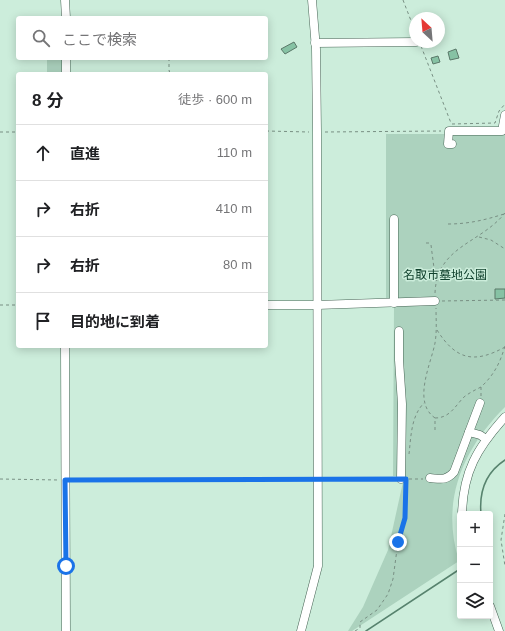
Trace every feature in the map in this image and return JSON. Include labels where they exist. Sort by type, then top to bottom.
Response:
[{"type":"street","points":[[66,0],[66,16]]},
{"type":"street","points":[[301,631],[318,566],[317,132],[316,43],[313,27],[312,0]]},
{"type":"street","points":[[316,43],[409,42]]},
{"type":"street","points":[[66,60],[66,72]]},
{"type":"street","points":[[452,144],[448,144],[449,131],[502,131],[505,115]]},
{"type":"street","points":[[394,219],[397,244],[397,292],[394,302]]},
{"type":"street","points":[[268,304],[317,305],[394,302],[424,304],[435,301]]},
{"type":"street","points":[[399,331],[404,479]]},
{"type":"street","points":[[65,348],[66,631]]},
{"type":"street","points":[[430,478],[446,479],[454,472],[480,403]]},
{"type":"street","points":[[462,511],[464,491],[470,469],[486,439],[505,417]]},
{"type":"street","points":[[469,432],[486,439]]},
{"type":"street","points":[[493,614],[499,631]]},
{"type":"path","points":[[403,0],[409,16]]},
{"type":"path","points":[[421,48],[451,124],[495,123],[499,111],[505,104]]},
{"type":"path","points":[[169,60],[170,72]]},
{"type":"path","points":[[268,131],[449,131]]},
{"type":"path","points":[[0,132],[16,132]]},
{"type":"path","points":[[448,224],[466,224],[505,213]]},
{"type":"path","points":[[505,213],[496,224],[451,255],[438,274],[435,301],[437,330],[425,384],[425,402],[426,408],[430,414],[436,418],[448,415],[463,398],[481,387],[498,367],[505,347]]},
{"type":"path","points":[[478,236],[491,240],[505,249]]},
{"type":"path","points":[[432,245],[434,268],[438,274]]},
{"type":"path","points":[[435,301],[505,300]]},
{"type":"path","points":[[0,305],[16,306]]},
{"type":"path","points":[[437,330],[449,346],[456,352],[464,355],[484,357],[505,347]]},
{"type":"path","points":[[480,403],[481,387]]},
{"type":"path","points":[[408,456],[414,422],[418,410],[425,402]]},
{"type":"path","points":[[435,430],[436,418]]},
{"type":"path","points":[[0,479],[317,480],[430,478]]},
{"type":"path","points":[[355,631],[360,628],[360,622],[377,610],[388,594],[393,579],[398,542],[405,518],[404,479]]},
{"type":"path","points":[[505,514],[501,540],[505,566]]},
{"type":"green space","points":[[47,60],[63,60],[63,72],[47,72]]},
{"type":"green space","name":"名取市墓地公園","points":[[505,123],[505,407],[477,440],[459,477],[454,497],[452,518],[457,562],[352,631],[348,631],[363,607],[388,550],[404,476],[393,476],[394,306],[386,306],[386,134],[500,134]]},
{"type":"building","points":[[294,42],[297,47],[285,54],[281,49]]},
{"type":"building","points":[[456,49],[459,58],[450,60],[448,52]]},
{"type":"building","points":[[438,56],[440,62],[433,64],[431,58]]},
{"type":"building","points":[[495,289],[505,289],[505,298],[495,299]]},
{"type":"waterway","points":[[481,511],[482,491],[488,477],[498,465],[505,460]]},
{"type":"waterway","points":[[366,631],[457,571]]},
{"type":"route","points":[[66,566],[65,480],[406,479],[405,518],[398,542]]}]
